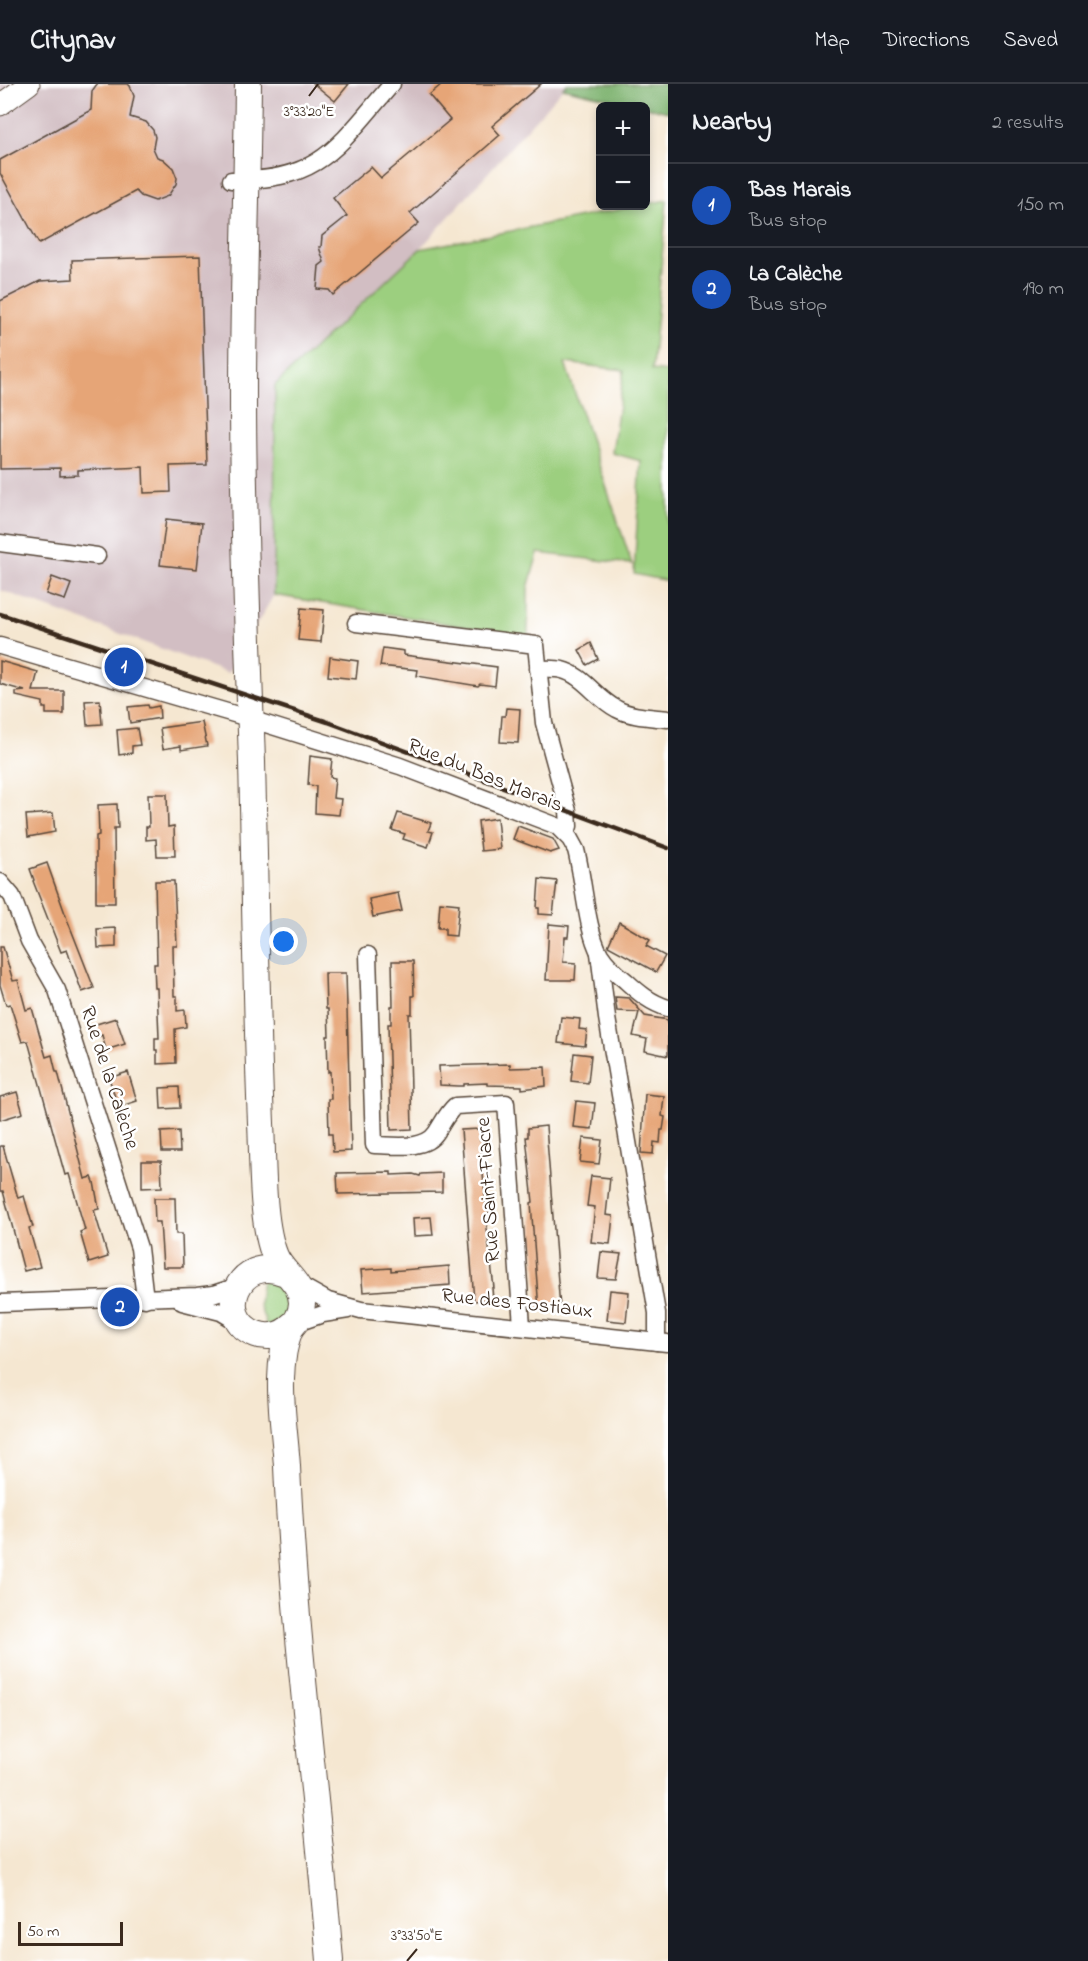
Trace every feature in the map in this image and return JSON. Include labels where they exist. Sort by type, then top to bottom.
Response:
[{"type":"main road","points":[[232,84],[239,180],[250,1080],[256,1200],[255,1240],[242,1281],[234,1295],[234,1306],[237,1316],[264,1355],[268,1371],[290,1537]]},
{"type":"main road","points":[[239,180],[248,84]]},
{"type":"main road","points":[[245,717],[264,1182],[269,1237],[276,1258],[300,1291],[302,1302],[300,1312],[284,1347],[281,1378],[290,1537],[330,1961]]},
{"type":"main road","points":[[242,1281],[255,1271],[265,1268],[290,1278]]},
{"type":"main road","points":[[245,1327],[257,1334],[270,1336],[283,1332],[293,1325]]},
{"type":"street","points":[[0,105],[29,84]]},
{"type":"street","points":[[239,180],[284,176],[307,168],[345,139],[392,84]]},
{"type":"street","points":[[0,543],[96,556]]},
{"type":"street","points":[[356,623],[536,645],[548,741],[564,789],[568,811],[569,826],[566,834]]},
{"type":"street","name":"Rue du Bas Marais","points":[[0,646],[245,717],[400,766],[553,824],[566,834],[573,844],[598,950],[610,966],[635,990],[654,1003],[668,1008]]},
{"type":"street","points":[[538,669],[557,669],[569,672],[605,702],[620,710],[668,719]]},
{"type":"street","name":"Rue de la Calèche","points":[[0,882],[12,896],[29,941],[57,990],[139,1248],[152,1299]]},
{"type":"street","points":[[598,950],[606,1011],[662,1342]]},
{"type":"street","name":"Rue Saint-Fiacre","points":[[368,955],[374,1145],[425,1143],[435,1135],[455,1106],[506,1102],[522,1326]]},
{"type":"street","name":"Rue des Fostiaux","points":[[290,1278],[328,1301],[361,1310]]},
{"type":"street","points":[[0,1303],[152,1299],[213,1294],[242,1281]]},
{"type":"street","points":[[152,1299],[178,1301],[221,1312],[245,1327]]},
{"type":"street","name":"Rue des Fostiaux","points":[[293,1325],[334,1311],[361,1310],[662,1342]]},
{"type":"shaded area","points":[[0,84],[567,84],[420,249],[275,385],[274,595],[228,673],[0,590]]},
{"type":"green space","points":[[567,84],[668,84],[668,112],[650,108],[650,102],[624,102],[563,88]]},
{"type":"green space","points":[[667,200],[652,370],[668,372],[668,581],[634,574],[641,461],[612,453],[624,370],[565,363],[632,564],[538,553],[528,588],[528,637],[274,595],[275,385],[420,249],[617,210],[650,210],[650,203]]},
{"type":"green space","points":[[262,1278],[276,1279],[291,1296],[287,1317],[267,1327],[259,1304]]},
{"type":"building","points":[[97,84],[128,84],[130,86],[134,96],[130,117],[146,122],[153,130],[155,137],[153,148],[157,157],[173,168],[177,178],[176,184],[168,196],[155,201],[141,196],[136,191],[39,244],[0,173],[0,160],[91,110],[92,91]]},
{"type":"building","points":[[314,84],[349,84],[335,101]]},
{"type":"building","points":[[442,84],[541,84],[492,126],[500,135],[410,213],[419,223],[333,295],[329,290],[317,289],[319,266],[324,262],[319,247],[321,247],[322,236],[347,216],[333,198],[371,167],[381,178],[450,120],[429,95]]},
{"type":"building","points":[[200,256],[207,465],[170,466],[171,492],[144,493],[143,467],[78,470],[78,475],[60,476],[60,468],[0,469],[0,301],[40,281],[73,279],[72,260]]},
{"type":"building","points":[[166,519],[202,523],[197,569],[160,565]]},
{"type":"building","points":[[52,577],[71,584],[65,600],[46,594]]},
{"type":"building","points":[[301,608],[324,610],[321,642],[298,640]]},
{"type":"building","points":[[591,643],[598,659],[587,665],[579,650]]},
{"type":"building","points":[[383,648],[404,651],[404,655],[497,667],[495,686],[480,684],[478,686],[417,676],[418,670],[380,666]]},
{"type":"building","points":[[330,657],[358,661],[356,679],[328,676]]},
{"type":"building","points":[[0,661],[38,672],[33,691],[64,691],[64,714],[46,714],[43,702],[16,696],[16,692],[25,691],[0,684]]},
{"type":"building","points":[[100,700],[102,724],[87,725],[85,701]]},
{"type":"building","points":[[148,705],[149,708],[159,706],[160,718],[130,723],[128,707]]},
{"type":"building","points":[[506,708],[520,709],[518,743],[500,742],[502,716],[505,716]]},
{"type":"building","points":[[202,722],[207,746],[181,750],[181,746],[163,749],[160,728]]},
{"type":"building","points":[[137,728],[140,745],[132,746],[132,753],[119,755],[117,730]]},
{"type":"building","points":[[310,756],[332,759],[330,777],[335,778],[333,798],[341,799],[339,815],[315,813],[316,786],[308,785]]},
{"type":"building","points":[[148,794],[167,794],[168,827],[174,826],[175,856],[157,856],[156,839],[146,840],[146,827],[149,827]]},
{"type":"building","points":[[117,804],[118,828],[114,828],[115,903],[96,903],[98,805]]},
{"type":"building","points":[[53,813],[55,832],[28,837],[26,815]]},
{"type":"building","points":[[398,813],[431,823],[428,831],[433,832],[428,847],[403,839],[405,834],[392,830]]},
{"type":"building","points":[[497,818],[500,849],[481,851],[478,821]]},
{"type":"building","points":[[518,826],[553,839],[559,850],[550,853],[513,839]]},
{"type":"building","points":[[47,863],[94,988],[82,992],[67,950],[61,952],[33,881],[30,869]]},
{"type":"building","points":[[539,879],[557,881],[553,915],[539,914],[539,908],[537,908]]},
{"type":"building","points":[[155,881],[174,881],[177,946],[173,946],[174,996],[177,996],[177,1011],[185,1010],[186,1027],[175,1029],[176,1063],[157,1064],[157,1050],[155,1050],[155,1038],[159,1038],[154,964],[157,964]]},
{"type":"building","points":[[398,893],[402,911],[373,917],[369,899]]},
{"type":"building","points":[[440,902],[459,904],[456,936],[445,935],[445,928],[438,928]]},
{"type":"building","points":[[619,922],[650,940],[646,946],[665,956],[656,972],[608,946]]},
{"type":"building","points":[[549,924],[569,926],[568,937],[565,937],[563,962],[576,963],[575,980],[546,980]]},
{"type":"building","points":[[116,928],[116,947],[98,948],[97,929]]},
{"type":"building","points":[[0,947],[3,947],[13,981],[18,980],[26,1010],[32,1008],[46,1057],[52,1055],[85,1179],[92,1177],[94,1182],[99,1209],[94,1210],[108,1257],[89,1263],[80,1232],[85,1230],[69,1174],[65,1175],[28,1041],[22,1042],[10,1004],[6,1005],[0,985]]},
{"type":"building","points":[[392,961],[413,961],[414,996],[412,996],[412,1014],[409,1014],[412,1129],[391,1130],[388,1024],[391,1024],[391,1006],[393,1006]]},
{"type":"building","points":[[325,973],[346,973],[351,1151],[333,1152],[332,1134],[329,1134],[328,1099],[331,1099]]},
{"type":"building","points":[[615,997],[629,998],[645,1016],[668,1020],[668,1056],[645,1051],[647,1039],[633,1036],[639,1012],[617,1011]]},
{"type":"building","points":[[561,1017],[580,1019],[579,1029],[587,1030],[585,1046],[558,1043]]},
{"type":"building","points":[[116,1018],[125,1044],[106,1050],[102,1035],[94,1038],[90,1026]]},
{"type":"building","points":[[574,1053],[591,1055],[588,1083],[571,1081]]},
{"type":"building","points":[[510,1064],[510,1068],[545,1067],[546,1086],[522,1089],[522,1086],[487,1085],[487,1083],[464,1084],[464,1086],[440,1085],[439,1066]]},
{"type":"building","points":[[128,1072],[137,1101],[118,1107],[109,1078]]},
{"type":"building","points":[[179,1087],[180,1108],[161,1109],[160,1088]]},
{"type":"building","points":[[17,1092],[23,1113],[0,1120],[0,1097]]},
{"type":"building","points":[[645,1094],[664,1096],[663,1130],[661,1130],[660,1143],[654,1142],[653,1154],[641,1153]]},
{"type":"building","points":[[576,1101],[595,1103],[592,1129],[573,1127]]},
{"type":"building","points":[[546,1126],[560,1308],[539,1310],[531,1203],[533,1202],[526,1137],[528,1137],[528,1128]]},
{"type":"building","points":[[480,1129],[480,1140],[483,1140],[483,1153],[481,1153],[486,1206],[488,1206],[489,1219],[486,1219],[494,1288],[492,1288],[493,1299],[474,1301],[461,1130]]},
{"type":"building","points":[[179,1131],[180,1152],[162,1152],[161,1132]]},
{"type":"building","points":[[583,1138],[602,1140],[599,1164],[580,1162]]},
{"type":"building","points":[[0,1146],[3,1146],[18,1198],[24,1196],[33,1227],[29,1228],[40,1267],[24,1271],[3,1191],[0,1191]]},
{"type":"building","points":[[142,1161],[161,1161],[162,1187],[142,1188]]},
{"type":"building","points":[[391,1172],[391,1175],[420,1176],[421,1174],[442,1173],[442,1192],[338,1194],[337,1173]]},
{"type":"building","points":[[591,1176],[610,1178],[606,1215],[613,1216],[610,1244],[591,1242],[595,1207],[587,1206]]},
{"type":"building","points":[[154,1198],[175,1198],[176,1234],[182,1234],[183,1267],[163,1267],[160,1222],[155,1222]]},
{"type":"building","points":[[431,1217],[433,1235],[414,1236],[413,1218]]},
{"type":"building","points":[[601,1252],[621,1254],[616,1279],[598,1278]]},
{"type":"building","points":[[449,1266],[450,1285],[363,1292],[361,1270],[391,1268],[391,1271]]},
{"type":"building","points":[[610,1290],[629,1292],[626,1322],[607,1320]]},
{"type":"railway","points":[[0,614],[328,722],[668,848]]},
{"type":"place","name":"Bas Marais","points":[[124,667]]},
{"type":"place","name":"La Calèche","points":[[120,1307]]}]
